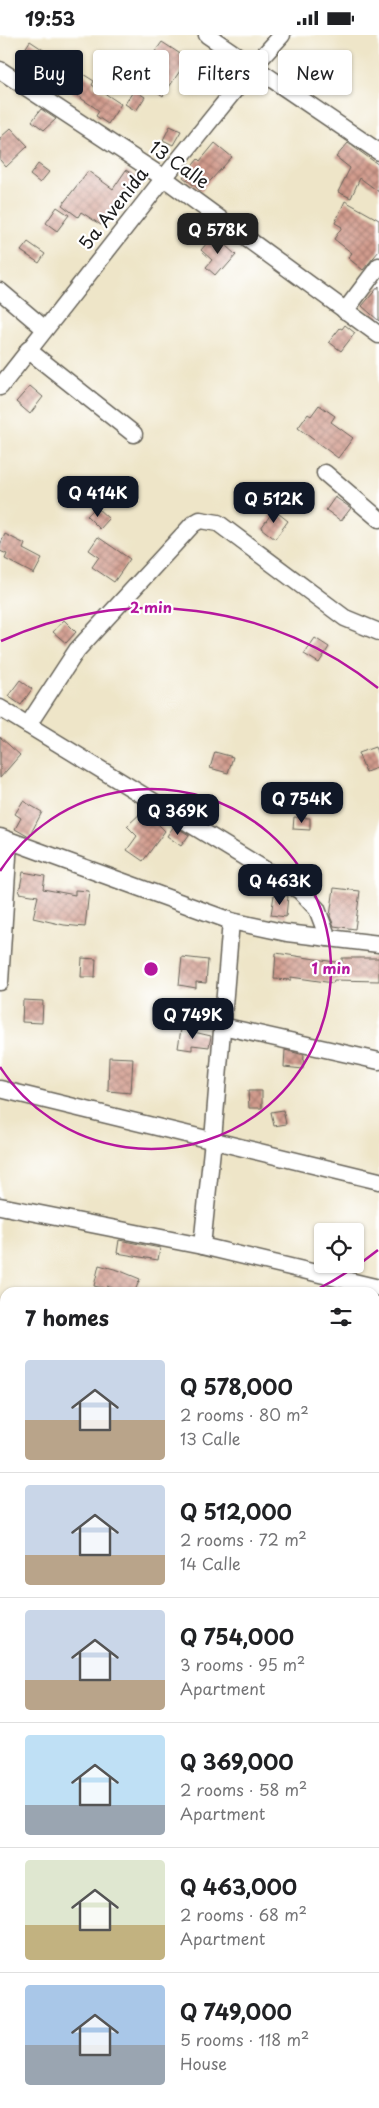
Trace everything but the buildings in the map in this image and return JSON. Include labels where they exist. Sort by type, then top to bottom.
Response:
[{"type":"street","points":[[207,35],[230,50]]},
{"type":"street","name":"5a Avenida","points":[[268,50],[282,35]]},
{"type":"street","name":"13 Calle","points":[[0,70],[164,178],[379,335]]},
{"type":"street","points":[[268,76],[379,152]]},
{"type":"street","name":"5a Avenida","points":[[0,387],[231,95]]},
{"type":"street","points":[[345,311],[379,267]]},
{"type":"street","points":[[0,291],[45,329]]},
{"type":"street","points":[[28,350],[134,434]]},
{"type":"street","points":[[325,473],[379,519]]},
{"type":"street","points":[[28,725],[77,650],[193,524],[200,520],[218,523],[345,618],[379,632]]},
{"type":"street","points":[[0,708],[300,891],[317,909],[328,939]]},
{"type":"street","points":[[0,982],[5,839],[230,921],[287,933],[379,944]]},
{"type":"street","points":[[202,1246],[214,1140],[230,921]]},
{"type":"street","points":[[222,1026],[379,1061]]},
{"type":"street","points":[[0,1089],[379,1181]]},
{"type":"street","points":[[0,1206],[202,1246],[375,1287]]}]
